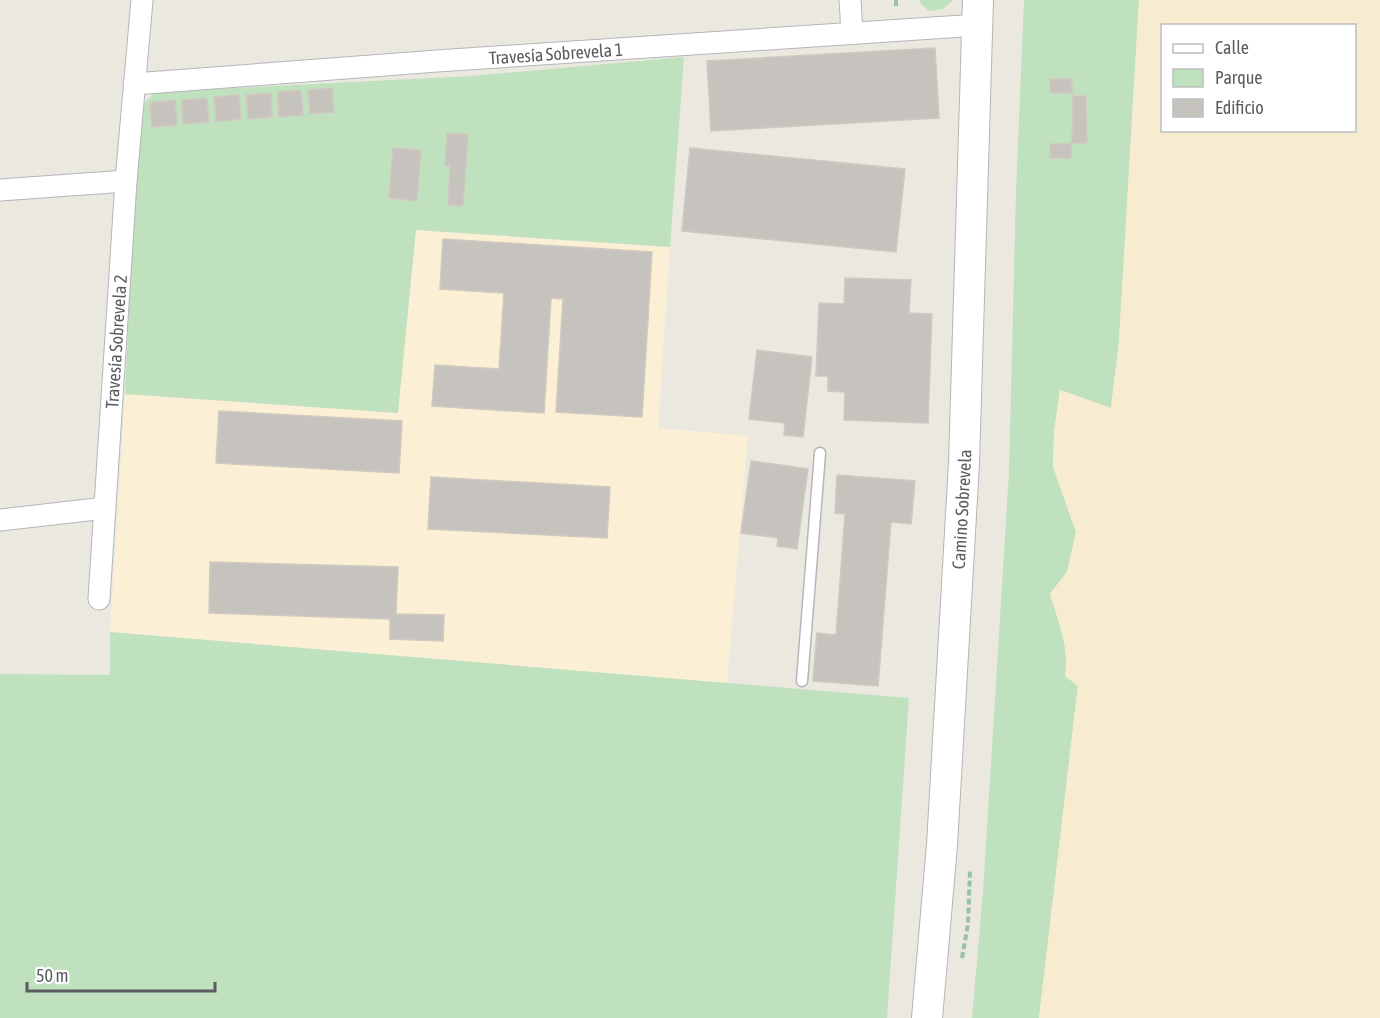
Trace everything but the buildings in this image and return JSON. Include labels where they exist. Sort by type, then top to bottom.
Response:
[{"type":"main road","name":"Camino Sobrevela","points":[[927,1018],[942,845],[964,463],[978,13]]},
{"type":"street","name":"Travesía Sobrevela 2","points":[[99,599],[126,181],[142,0]]},
{"type":"street","points":[[850,0],[852,33]]},
{"type":"street","name":"Travesía Sobrevela 1","points":[[134,84],[852,33],[978,13]]},
{"type":"street","points":[[0,190],[126,181]]},
{"type":"street","points":[[0,520],[105,508]]},
{"type":"lane","points":[[802,681],[820,453]]},
{"type":"shaded area","points":[[416,230],[670,247],[658,428],[748,436],[727,683],[110,632],[125,394],[397,413]]},
{"type":"green space","points":[[920,0],[953,0],[943,9],[929,11],[920,3]]},
{"type":"green space","points":[[1024,0],[1139,0],[1119,342],[1111,408],[1060,390],[1054,431],[1053,467],[1076,532],[1067,572],[1050,594],[1065,644],[1065,676],[1078,685],[1039,1018],[972,1018],[983,892],[1009,472],[1016,191]]},
{"type":"green space","points":[[684,57],[670,247],[416,230],[398,413],[125,394],[135,181],[143,104],[156,92],[471,76]]},
{"type":"green space","points":[[110,632],[909,698],[887,1018],[0,1018],[0,674],[110,675]]},
{"type":"sand","points":[[1139,0],[1380,0],[1380,1018],[1039,1018],[1078,686],[1065,676],[1065,644],[1050,594],[1067,572],[1076,532],[1053,467],[1054,431],[1060,390],[1111,408],[1119,342]]}]
